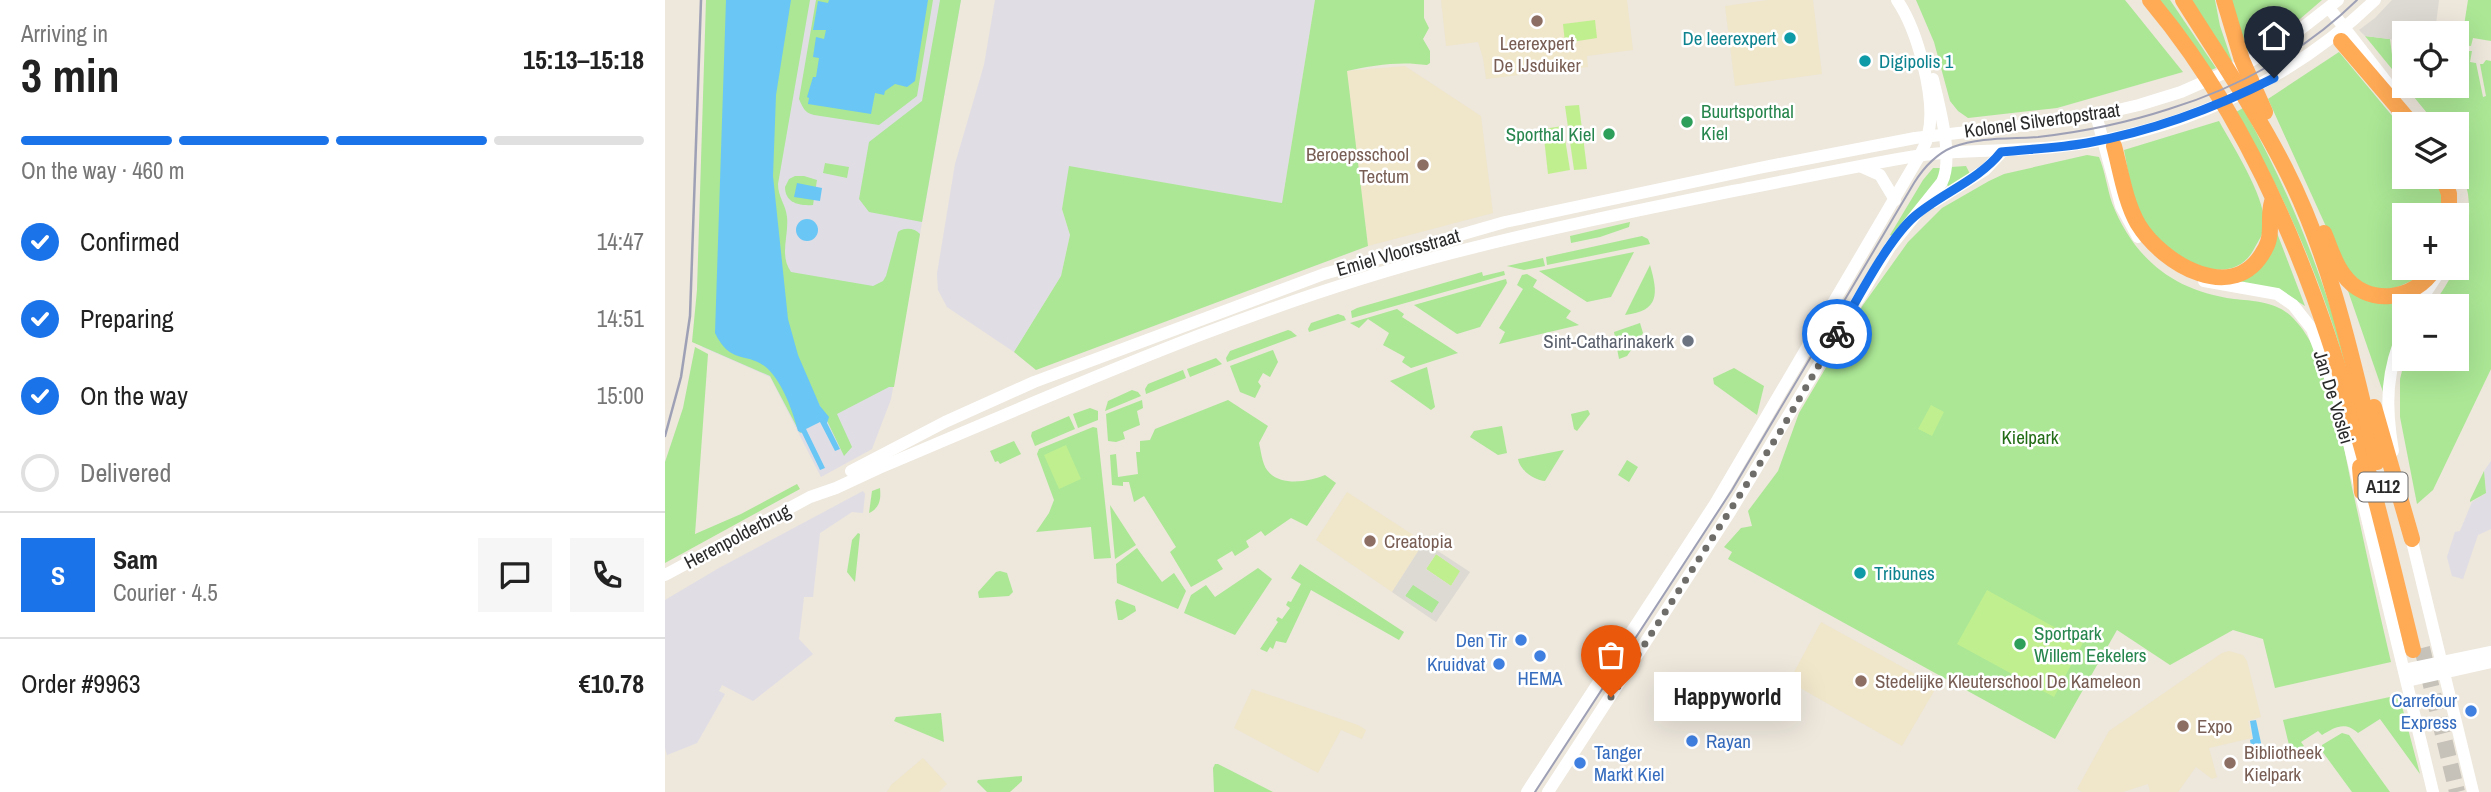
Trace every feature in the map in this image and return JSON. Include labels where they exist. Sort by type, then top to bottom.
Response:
[{"type":"highway","points":[[2141,0],[2174,41],[2193,57]]},
{"type":"highway","name":"A112","points":[[2150,0],[2232,115],[2307,276],[2350,402],[2418,649],[2345,325],[2329,274],[2286,170],[2238,84],[2183,0]]},
{"type":"highway","points":[[2224,0],[2242,60],[2268,118],[2286,170]]},
{"type":"highway","points":[[2340,34],[2402,112]]},
{"type":"highway","points":[[2268,118],[2288,152],[2342,273],[2353,285],[2366,293],[2381,297],[2396,296],[2412,290],[2426,280]]},
{"type":"highway","points":[[2109,141],[2127,198],[2140,226],[2167,256],[2192,271],[2221,278],[2234,275],[2256,262],[2265,250],[2270,236],[2272,200]]},
{"type":"highway","points":[[2345,325],[2383,435],[2412,539]]},
{"type":"highway","points":[[2350,402],[2362,492]]},
{"type":"street","points":[[1548,792],[1774,441],[1890,247],[1942,183],[1946,171],[1946,153],[1929,66],[1897,0]]},
{"type":"street","name":"Kolonel Silvertopstraat","points":[[1946,153],[2001,152],[2109,141],[2198,113],[2274,78],[2340,34],[2375,0]]},
{"type":"street","points":[[2329,8],[2340,34],[2409,112]]},
{"type":"street","name":"Kolonel Silvertopstraat","points":[[1928,136],[2101,114],[2181,92],[2224,75],[2264,54],[2329,8]]},
{"type":"street","points":[[1527,792],[1715,504],[1920,156],[1928,136],[1929,105],[1919,47]]},
{"type":"street","name":"Jan De Voslei","points":[[2101,114],[2125,216],[2152,252],[2171,267],[2200,281],[2277,294],[2293,304],[2312,330],[2329,371],[2362,492],[2433,792]]},
{"type":"street","name":"Emiel Vloorsstraat","points":[[877,464],[945,422],[1034,382],[1324,274],[1505,222],[1826,154],[1928,136]]},
{"type":"street","points":[[1914,217],[1985,170],[2001,152]]},
{"type":"street","name":"Emiel Vloorsstraat","points":[[877,464],[1239,320],[1346,283],[1510,239],[1859,166],[1946,153]]},
{"type":"street","points":[[1859,166],[1880,175],[1895,200]]},
{"type":"street","points":[[2392,364],[2387,404],[2399,488],[2473,792]]},
{"type":"street","name":"Herenpolderbrug","points":[[665,575],[810,497],[836,488],[877,464]]},
{"type":"street","points":[[2405,676],[2442,668],[2491,652]]},
{"type":"street","points":[[2442,668],[2491,663]]},
{"type":"shaded area","points":[[712,0],[961,0],[891,399],[872,449],[821,477],[770,377],[702,347]]},
{"type":"shaded area","points":[[995,0],[1315,0],[1282,203],[1070,167],[1062,209],[1070,235],[1061,276],[1014,352],[947,307],[938,290],[937,274],[955,164],[984,65]]},
{"type":"shaded area","name":"Leerexpert De IJsduiker","points":[[1441,0],[1627,0],[1633,50],[1587,56],[1588,67],[1486,79],[1478,42],[1446,46]]},
{"type":"shaded area","points":[[1768,0],[1813,0],[1822,74],[1735,86],[1725,6]]},
{"type":"shaded area","points":[[2392,0],[2439,0],[2436,21],[2392,21],[2392,39],[2365,36],[2359,30]]},
{"type":"shaded area","name":"Beroepsschool Tectum","points":[[1405,66],[1481,116],[1493,213],[1368,246],[1346,71]]},
{"type":"shaded area","points":[[2491,461],[2491,529],[2478,535],[2463,579],[2452,576],[2447,557],[2455,532],[2460,531],[2472,502],[2486,493],[2484,471]]},
{"type":"shaded area","points":[[863,491],[863,513],[852,512],[820,533],[813,597],[804,597],[799,639],[813,654],[753,701],[722,685],[719,691],[725,694],[697,743],[667,755],[665,600]]},
{"type":"shaded area","name":"Creatopia","points":[[1347,492],[1424,542],[1392,592],[1316,540]]},
{"type":"shaded area","points":[[1424,542],[1470,572],[1436,622],[1392,592]],"holes":[[[1436,554],[1460,571],[1451,586],[1426,569]],[[1413,585],[1439,602],[1432,613],[1405,596]]]},
{"type":"shaded area","name":"Stedelijke Kleuterschool De Kameleon","points":[[1821,622],[1937,686],[1902,746],[1795,685],[1792,676]]},
{"type":"shaded area","name":"Expo","points":[[2229,651],[2243,655],[2247,661],[2261,717],[2248,721],[2252,738],[2209,748],[2217,777],[2212,779],[2196,767],[2178,792],[2150,792],[2148,784],[2123,792],[2082,792],[2077,789],[2109,731],[2222,653]]},
{"type":"shaded area","points":[[1252,689],[1366,730],[1362,739],[1341,730],[1318,773],[1234,728]]},
{"type":"shaded area","points":[[923,758],[947,784],[939,792],[887,792],[891,785]]},
{"type":"green space","points":[[706,0],[732,0],[774,367],[806,429],[800,433],[770,376],[692,342],[697,290]]},
{"type":"green space","points":[[777,0],[810,0],[778,184],[787,217],[787,266],[791,272],[873,286],[883,281],[886,276],[898,232],[909,229],[920,234],[894,387],[889,387],[837,414],[852,447],[844,456],[788,340],[758,141]]},
{"type":"green space","points":[[816,0],[933,0],[917,96],[879,125],[814,115],[802,105],[799,99]]},
{"type":"green space","points":[[940,0],[961,0],[922,222],[869,212],[859,199],[869,142],[922,101]]},
{"type":"green space","points":[[1315,0],[1424,0],[1424,18],[1429,28],[1423,39],[1430,51],[1430,63],[1387,64],[1347,71],[1368,246],[1036,370],[1014,352],[1061,276],[1070,235],[1062,209],[1069,166],[1282,203]]},
{"type":"green space","points":[[1916,0],[2125,0],[2183,72],[2057,108],[1968,118],[1950,101],[1934,42]]},
{"type":"green space","points":[[2155,0],[2170,0],[2216,68],[2209,71]]},
{"type":"green space","points":[[2190,0],[2215,0],[2220,26],[2232,61],[2226,64]]},
{"type":"green space","points":[[2229,0],[2322,0],[2293,25],[2245,53]]},
{"type":"green space","points":[[2468,0],[2491,0],[2491,41],[2473,38],[2469,46],[2469,21],[2465,21]]},
{"type":"green space","points":[[1595,20],[1597,38],[1565,43],[1563,24]]},
{"type":"green space","points":[[2365,36],[2390,39],[2392,69]]},
{"type":"green space","points":[[2469,51],[2472,51],[2470,62],[2476,63],[2483,97],[2486,96],[2480,64],[2486,60],[2491,61],[2491,369],[2433,490],[2417,504],[2400,417],[2402,371],[2469,371],[2469,294],[2440,294],[2450,280],[2469,280],[2467,189],[2469,189],[2469,112],[2426,112],[2415,98],[2469,98]]},
{"type":"green space","points":[[2339,52],[2392,116],[2392,189],[2439,189],[2442,197],[2442,203],[2392,203],[2392,280],[2413,280],[2398,287],[2374,289],[2360,281],[2344,266],[2268,99]]},
{"type":"green space","points":[[1579,105],[1587,169],[1574,170],[1565,106]]},
{"type":"green space","points":[[2243,108],[2291,204],[2328,301],[2350,371],[2347,371],[2300,237],[2236,112]]},
{"type":"green space","points":[[2219,121],[2261,203],[2264,228],[2258,243],[2245,260],[2233,267],[2219,270],[2189,262],[2162,245],[2152,235],[2136,205],[2124,150]]},
{"type":"green space","points":[[1563,126],[1570,170],[1548,174],[1543,129]]},
{"type":"green space","name":"Kielpark","points":[[2087,155],[2099,157],[2112,203],[2121,223],[2144,256],[2159,269],[2175,280],[2212,295],[2265,303],[2280,309],[2293,318],[2306,335],[2317,355],[2334,402],[2391,662],[2275,688],[2263,639],[2233,630],[2170,665],[2117,630],[2055,739],[1728,559],[1732,552],[1724,547],[1741,528],[1752,526],[1748,511],[1778,471],[1799,413],[1863,305],[1908,242],[1942,208],[1989,181],[2004,174]]},
{"type":"green space","points":[[825,163],[849,167],[847,178],[823,173]]},
{"type":"green space","points":[[1966,166],[1970,174],[1949,187],[1946,184],[1951,167]]},
{"type":"green space","points":[[1933,168],[1941,168],[1940,176],[1893,237],[1890,235]]},
{"type":"green space","points":[[795,176],[817,180],[813,205],[798,204],[787,197],[785,187],[789,179]]},
{"type":"green space","points":[[1630,222],[1629,227],[1571,243],[1570,236]]},
{"type":"green space","points":[[2277,233],[2305,306],[2289,296],[2225,282]]},
{"type":"green space","points":[[1642,236],[1648,239],[1650,244],[1547,265],[1546,257]]},
{"type":"green space","points":[[1634,252],[1611,297],[1587,302],[1539,271]]},
{"type":"green space","points":[[1543,258],[1545,266],[1524,270],[1507,266]]},
{"type":"green space","points":[[1650,265],[1654,299],[1645,309],[1625,315]]},
{"type":"green space","points":[[1504,271],[1505,275],[1352,318],[1351,311],[1357,308],[1482,272],[1483,276]]},
{"type":"green space","points":[[1527,274],[1537,280],[1533,287],[1571,311],[1566,318],[1579,325],[1499,344],[1505,332],[1499,328],[1523,289],[1517,285],[1522,275]]},
{"type":"green space","points":[[1506,279],[1507,283],[1480,327],[1457,334],[1414,305]]},
{"type":"green space","points":[[2347,288],[2424,289],[2420,294],[2392,294],[2392,348],[2383,392]]},
{"type":"green space","points":[[1397,309],[1404,314],[1402,317],[1458,353],[1411,368],[1402,362],[1405,357],[1383,345],[1389,333],[1368,319],[1359,328],[1350,323]]},
{"type":"green space","points":[[1338,314],[1346,320],[1309,332],[1311,323]]},
{"type":"green space","points":[[1640,323],[1643,333],[1627,356],[1619,359],[1614,332]]},
{"type":"green space","points":[[1288,330],[1297,336],[1227,362],[1230,351]]},
{"type":"green space","points":[[695,347],[708,354],[695,534],[741,514],[797,484],[800,489],[665,563],[665,462],[683,408]]},
{"type":"green space","points":[[1273,350],[1278,362],[1270,377],[1263,373],[1255,398],[1240,392],[1230,366]]},
{"type":"green space","points":[[1216,358],[1222,364],[1190,377],[1187,369]]},
{"type":"green space","points":[[1427,367],[1435,407],[1431,410],[1390,381]]},
{"type":"green space","points":[[1734,368],[1764,386],[1757,415],[1714,384],[1713,378]]},
{"type":"green space","points":[[1183,370],[1186,378],[1146,394],[1148,384]]},
{"type":"green space","points":[[1132,390],[1141,396],[1105,411],[1108,401]]},
{"type":"green space","points":[[1142,400],[1143,408],[1137,411],[1140,425],[1123,432],[1125,439],[1108,441],[1106,414]]},
{"type":"green space","points":[[1228,400],[1268,426],[1259,443],[1264,464],[1272,475],[1295,482],[1325,475],[1336,483],[1307,526],[1291,518],[1265,536],[1261,531],[1246,541],[1249,547],[1235,556],[1232,551],[1217,560],[1223,569],[1191,587],[1170,552],[1176,547],[1144,496],[1134,502],[1129,482],[1123,482],[1123,486],[1112,485],[1110,455],[1116,454],[1118,477],[1138,474],[1136,452],[1140,452],[1140,441],[1150,440],[1155,429]]},
{"type":"green space","points":[[1931,405],[1944,412],[1932,436],[1918,429]]},
{"type":"green space","points":[[1090,408],[1098,411],[1098,420],[1078,428],[1073,414]]},
{"type":"green space","points":[[1588,410],[1590,414],[1577,431],[1574,429],[1571,414]]},
{"type":"green space","points":[[1069,416],[1075,429],[1035,446],[1032,432]]},
{"type":"green space","points":[[1502,426],[1507,453],[1498,455],[1470,437],[1474,431]]},
{"type":"green space","points":[[1093,427],[1097,428],[1111,558],[1094,559],[1091,527],[1036,532],[1054,500],[1037,454],[1039,449]]},
{"type":"green space","points":[[1014,441],[1021,454],[1000,464],[995,462],[990,451]]},
{"type":"green space","points":[[1066,445],[1081,479],[1059,489],[1044,455]]},
{"type":"green space","points":[[1564,450],[1545,481],[1529,474],[1518,459]]},
{"type":"green space","points":[[1627,460],[1638,467],[1629,482],[1618,475]]},
{"type":"green space","points":[[2484,471],[2486,493],[2470,502],[2470,500]]},
{"type":"green space","points":[[880,488],[879,503],[869,513],[872,491]]},
{"type":"green space","points":[[1110,505],[1136,545],[1115,559]]},
{"type":"green space","points":[[858,533],[855,582],[847,572],[852,540]]},
{"type":"green space","points":[[1137,548],[1162,582],[1174,573],[1186,591],[1178,609],[1117,583],[1116,564]]},
{"type":"green space","points":[[1436,554],[1461,571],[1451,586],[1426,569]]},
{"type":"green space","points":[[1300,564],[1404,632],[1399,640],[1311,590],[1286,643],[1276,641],[1273,649],[1270,647],[1267,652],[1260,649],[1278,622],[1278,617],[1282,619],[1290,608],[1286,605],[1288,601],[1291,602],[1301,584],[1291,578]]},
{"type":"green space","points":[[1258,568],[1272,579],[1235,635],[1184,613],[1191,595],[1206,585],[1215,597]]},
{"type":"green space","points":[[1000,571],[1007,573],[1013,592],[1009,596],[979,598],[978,592]]},
{"type":"green space","points":[[1413,584],[1440,602],[1432,614],[1405,596]]},
{"type":"green space","name":"Sportpark Willem Eekelers","points":[[1987,590],[2083,643],[2054,697],[1957,644]]},
{"type":"green space","points":[[1117,599],[1135,606],[1136,611],[1118,620],[1115,602]]},
{"type":"green space","points":[[2399,695],[2420,774],[2380,719],[2358,733],[2344,726],[2322,735],[2318,731],[2301,742],[2304,746],[2294,751],[2293,748],[2290,749],[2283,720]]},
{"type":"green space","points":[[941,713],[944,742],[894,721],[896,717]]},
{"type":"green space","points":[[2342,733],[2349,735],[2390,792],[2352,792],[2322,751],[2322,745]]},
{"type":"green space","points":[[1215,764],[1218,764],[1273,792],[1214,792]]},
{"type":"green space","points":[[1022,776],[1022,781],[1010,792],[987,792],[977,782],[978,780]]},
{"type":"water","points":[[726,0],[791,0],[776,95],[773,176],[788,319],[798,355],[820,406],[829,417],[827,423],[840,449],[835,451],[820,422],[806,429],[825,468],[820,470],[802,433],[798,431],[787,398],[773,374],[760,363],[727,350],[715,333]]},
{"type":"water","points":[[829,0],[928,0],[915,81],[907,87],[895,84],[885,91],[884,95],[875,93],[871,114],[808,104],[807,97],[813,77],[816,77],[819,58],[813,57],[816,37],[824,39],[826,30],[813,30],[818,1],[828,3]]},
{"type":"water","points":[[797,183],[822,188],[820,201],[794,197]]},
{"type":"water","points":[[807,219],[815,222],[818,230],[815,238],[807,241],[799,238],[796,230],[799,222]]},
{"type":"water","points":[[2256,720],[2263,752],[2253,760],[2250,721]]},
{"type":"tunnel","points":[[2422,648],[2457,792]]},
{"type":"tram line","points":[[1535,792],[1732,490],[1914,183],[1931,162],[1941,153],[1963,144],[2087,130],[2137,119],[2195,100],[2269,66],[2315,36],[2357,0]]},
{"type":"railway","points":[[665,436],[681,377],[690,316],[701,0]]},
{"type":"way so far","points":[[1611,697],[1780,432],[1837,334]]},
{"type":"place","name":"Leerexpert De IJsduiker","points":[[1537,21]]},
{"type":"place","name":"De leerexpert","points":[[1790,38]]},
{"type":"place","name":"Digipolis 1","points":[[1865,61]]},
{"type":"place","name":"Buurtsporthal Kiel","points":[[1687,122]]},
{"type":"place","name":"Sporthal Kiel","points":[[1609,134]]},
{"type":"place","name":"Beroepsschool Tectum","points":[[1423,165]]},
{"type":"place","name":"Sint-Catharinakerk","points":[[1688,341]]},
{"type":"place","name":"Creatopia","points":[[1370,541]]},
{"type":"place","name":"Tribunes","points":[[1860,573]]},
{"type":"place","name":"Den Tir","points":[[1521,640]]},
{"type":"place","name":"Sportpark Willem Eekelers","points":[[2020,644]]},
{"type":"place","name":"HEMA","points":[[1540,656]]},
{"type":"place","name":"Kruidvat","points":[[1499,664]]},
{"type":"place","name":"Stedelijke Kleuterschool De Kameleon","points":[[1861,681]]},
{"type":"place","name":"Happyworld","points":[[1611,697]]},
{"type":"place","name":"Carrefour Express","points":[[2471,711]]},
{"type":"place","name":"Expo","points":[[2183,726]]},
{"type":"place","name":"Rayan","points":[[1692,741]]},
{"type":"place","name":"Tanger Markt Kiel","points":[[1580,763]]},
{"type":"place","name":"Bibliotheek Kielpark","points":[[2230,763]]},
{"type":"route","points":[[1837,334],[1905,226],[1941,197],[1985,170],[2001,152],[2083,144],[2154,127],[2216,106],[2274,78]]}]
